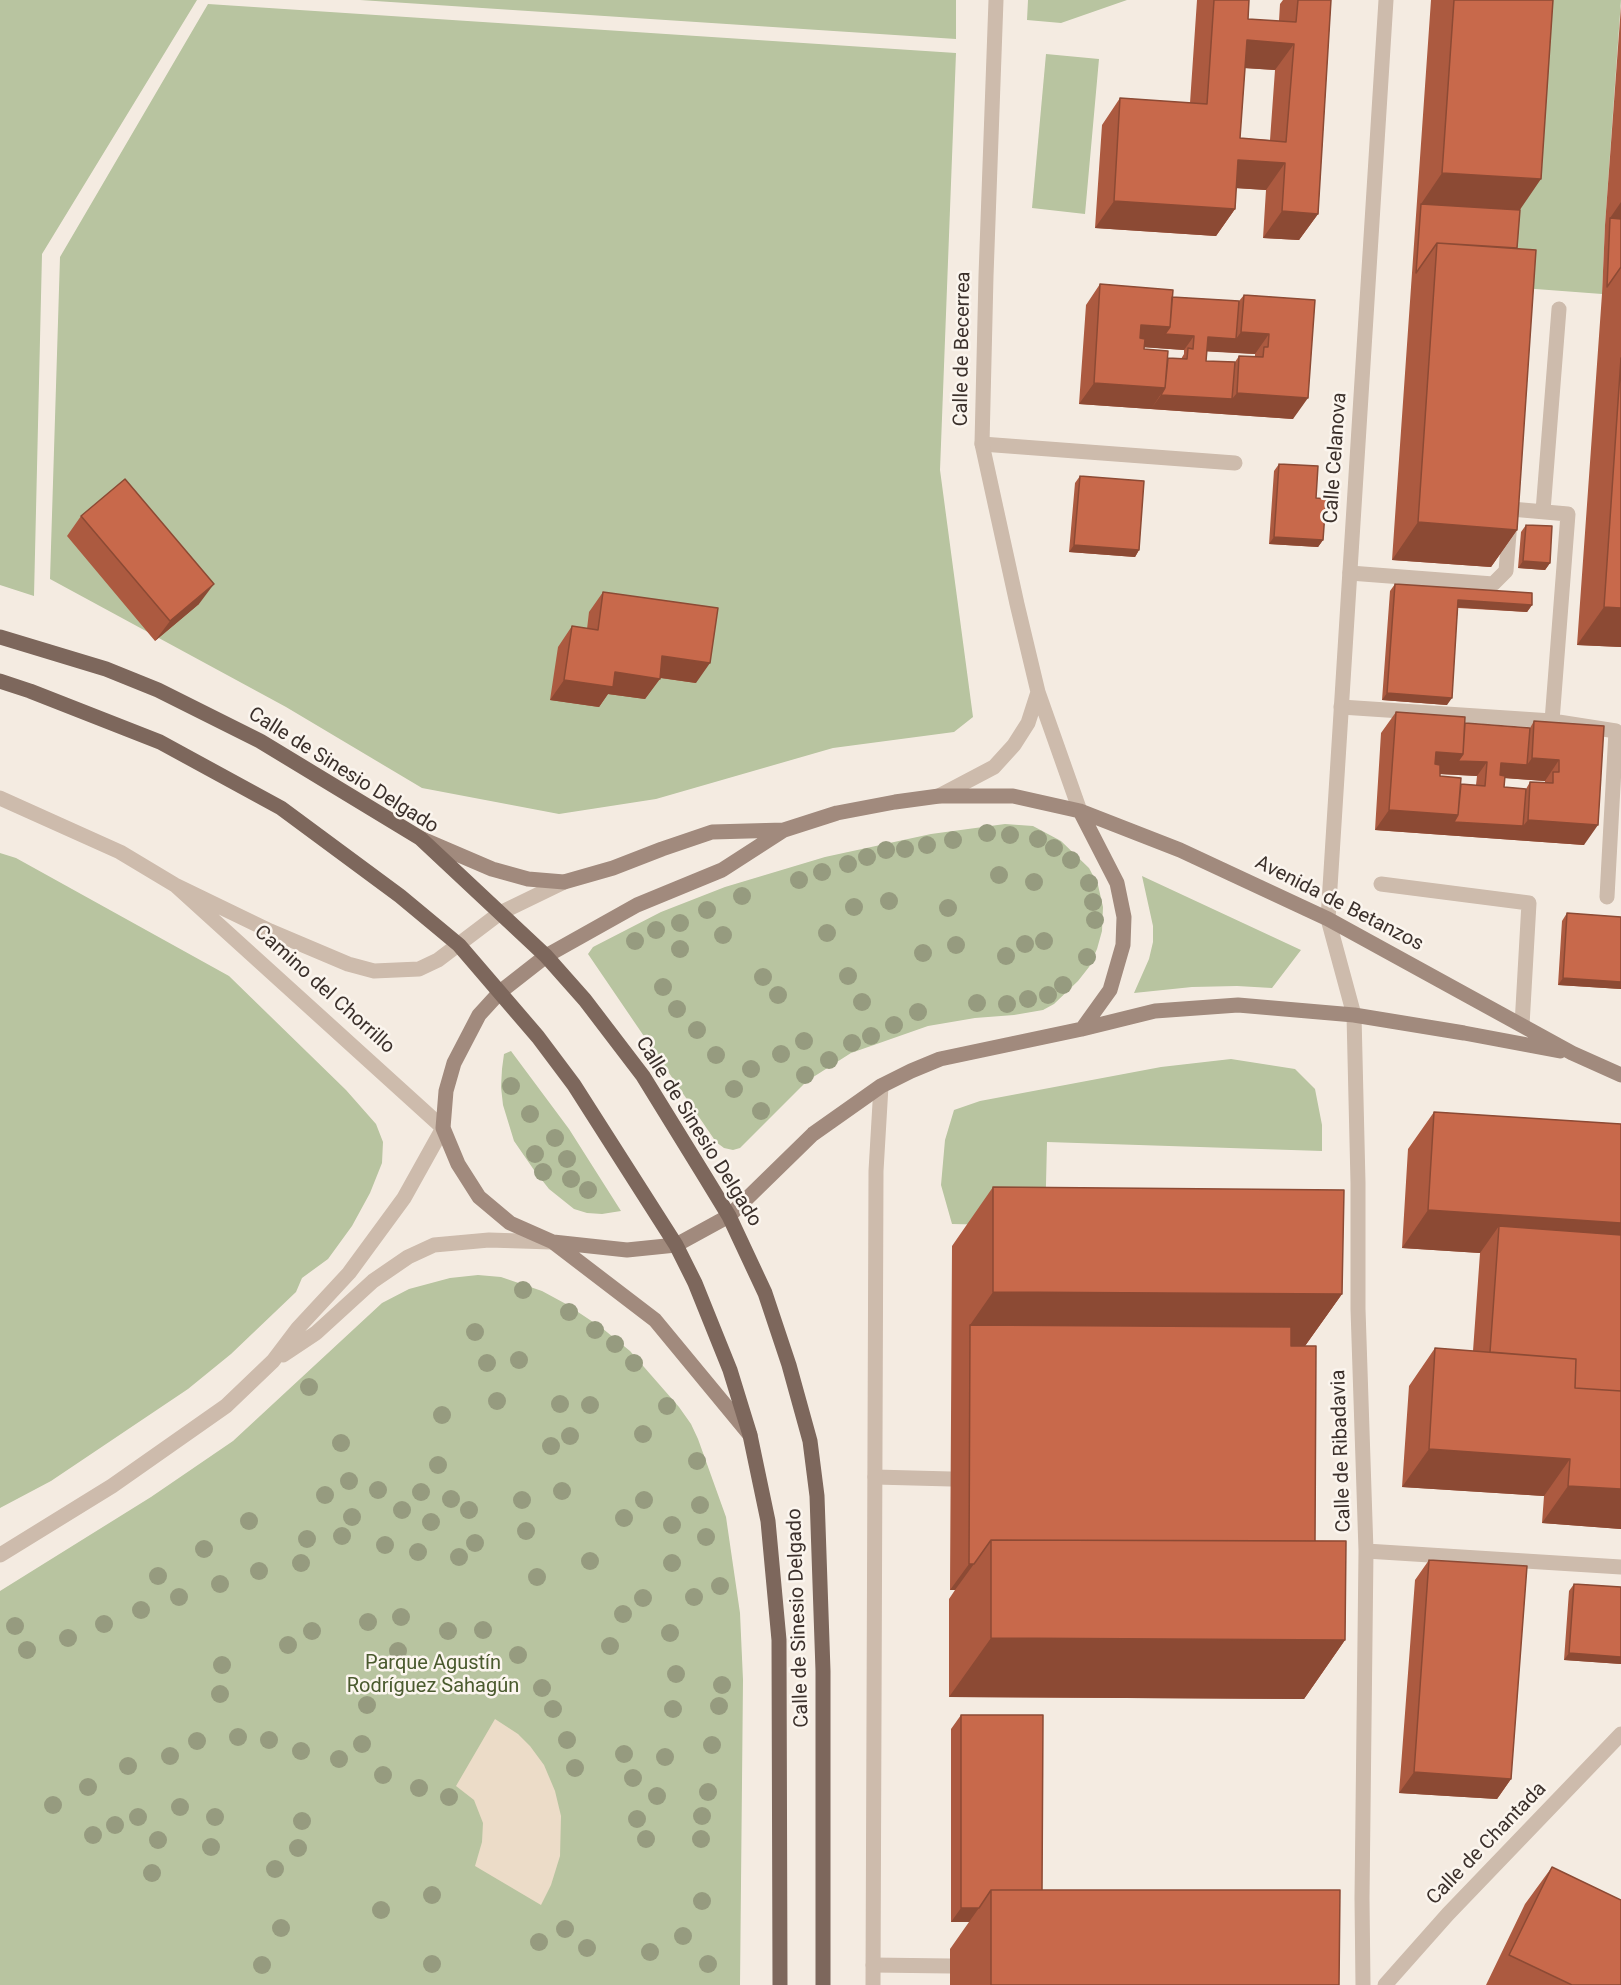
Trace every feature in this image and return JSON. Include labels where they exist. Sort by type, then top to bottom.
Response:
[{"type":"main road","name":"Calle de Sinesio Delgado","points":[[0,637],[106,669],[167,695],[260,741],[420,838],[546,956],[585,1000],[643,1076],[729,1216],[765,1293],[789,1365],[810,1441],[817,1496],[823,1671],[822,1985]]},
{"type":"main road","name":"Calle de Sinesio Delgado","points":[[0,681],[160,742],[281,808],[400,896],[459,945],[538,1037],[574,1085],[676,1245],[695,1283],[726,1360],[750,1435],[768,1521],[779,1640],[780,1985]]},
{"type":"street","name":"Calle de Becerrea","points":[[996,0],[982,444],[1038,692],[1080,811]]},
{"type":"street","name":"Calle Celanova","points":[[1328,919],[1386,0]]},
{"type":"street","points":[[1544,511],[1559,309]]},
{"type":"street","points":[[982,444],[1235,463]]},
{"type":"street","points":[[1350,573],[1493,584],[1506,572],[1511,509],[1568,514],[1552,721]]},
{"type":"street","points":[[939,796],[994,767],[1014,745],[1028,723],[1038,692]]},
{"type":"street","points":[[1341,707],[1552,721],[1616,731],[1607,897]]},
{"type":"street","name":"Avenida de Betanzos","points":[[784,830],[837,813],[939,796],[1013,796],[1080,811],[1180,850],[1328,919],[1572,1053],[1621,1075]]},
{"type":"street","name":"Camino del Chorrillo","points":[[0,798],[120,852],[175,885],[321,954],[374,971],[419,969],[438,960],[500,913],[564,882]]},
{"type":"street","points":[[1080,811],[1117,883],[1124,917],[1123,945],[1110,990],[1082,1029]]},
{"type":"street","points":[[420,838],[492,869],[528,879],[564,882],[613,868],[712,832],[784,830]]},
{"type":"street","points":[[0,1555],[112,1486],[226,1406],[273,1361],[298,1328],[350,1273],[404,1198],[443,1128],[446,1090],[454,1063],[478,1015],[500,992],[546,956],[637,904],[722,870],[784,830]]},
{"type":"street","points":[[1381,884],[1529,903],[1522,1025]]},
{"type":"street","name":"Camino del Chorrillo","points":[[175,885],[443,1128]]},
{"type":"street","name":"Calle de Ribadavia","points":[[1328,919],[1354,1015],[1358,1309],[1366,1551],[1362,1886],[1364,1985]]},
{"type":"street","name":"Avenida de Betanzos","points":[[676,1245],[729,1216],[813,1134],[881,1086],[911,1071],[940,1059],[1155,1011],[1238,1005],[1354,1015],[1572,1053]]},
{"type":"street","points":[[873,1985],[876,1171],[881,1086]]},
{"type":"street","points":[[443,1128],[458,1164],[479,1197],[510,1223],[553,1242],[655,1320],[750,1435]]},
{"type":"street","points":[[273,1361],[316,1333],[373,1281],[408,1257],[434,1245],[489,1240],[553,1242],[627,1250],[676,1245]]},
{"type":"street","points":[[875,1477],[951,1479]]},
{"type":"street","points":[[1366,1551],[1621,1567]]},
{"type":"street","name":"Calle de Chantada","points":[[1386,1985],[1448,1914],[1621,1734]]},
{"type":"street","points":[[873,1965],[950,1966]]},
{"type":"green space","points":[[0,0],[197,0],[42,254],[34,596],[0,585]]},
{"type":"green space","points":[[360,0],[956,0],[956,39]]},
{"type":"green space","points":[[1028,0],[1127,0],[1061,23],[1027,20]]},
{"type":"green space","points":[[1529,0],[1621,0],[1602,294],[1509,287]]},
{"type":"green space","points":[[208,4],[956,53],[940,470],[973,717],[954,732],[833,748],[656,799],[559,814],[422,788],[286,707],[50,579],[60,257]]},
{"type":"green space","points":[[1046,54],[1099,59],[1085,214],[1032,208]]},
{"type":"green space","points":[[1005,824],[1033,826],[1061,841],[1089,868],[1098,885],[1103,907],[1102,931],[1089,967],[1078,981],[1054,1004],[1043,1010],[928,1026],[851,1053],[807,1081],[740,1148],[733,1150],[724,1148],[716,1142],[588,954],[593,947],[661,912],[725,887],[825,857],[931,834]]},
{"type":"green space","points":[[0,853],[16,858],[229,976],[346,1090],[376,1124],[383,1142],[382,1163],[370,1193],[352,1226],[328,1259],[302,1278],[296,1292],[231,1354],[188,1389],[51,1481],[0,1508]]},
{"type":"green space","points":[[1142,876],[1301,950],[1272,988],[1192,987],[1134,993],[1149,959],[1153,942],[1153,926]]},
{"type":"green space","points":[[511,1051],[569,1129],[621,1211],[602,1214],[574,1209],[549,1189],[514,1141],[503,1105],[501,1087],[504,1054]]},
{"type":"green space","points":[[1231,1059],[1295,1069],[1315,1089],[1322,1125],[1322,1151],[1047,1142],[1045,1226],[952,1224],[941,1185],[945,1140],[954,1110],[980,1101],[1161,1067]]},
{"type":"green space","name":"Parque Agustín Rodríguez Sahagún","points":[[478,1275],[501,1277],[542,1291],[602,1328],[630,1351],[679,1407],[698,1439],[726,1517],[740,1613],[743,1680],[740,1985],[0,1985],[0,1591],[151,1497],[233,1441],[382,1303],[409,1289],[450,1278]]},
{"type":"shaded area","points":[[495,1719],[518,1734],[530,1746],[544,1765],[555,1791],[561,1816],[560,1856],[551,1885],[541,1905],[475,1866],[482,1842],[483,1823],[474,1800],[456,1786]]},
{"type":"building","points":[[1214,0],[1249,0],[1248,19],[1296,22],[1298,0],[1331,0],[1318,214],[1282,211],[1285,163],[1238,160],[1235,209],[1114,201],[1120,98],[1207,104]],"holes":[[[1247,40],[1294,44],[1286,142],[1240,138]]]},
{"type":"building","points":[[1454,0],[1553,0],[1541,179],[1442,173]]},
{"type":"building","points":[[1421,204],[1520,210],[1517,248],[1437,243],[1416,273]]},
{"type":"building","points":[[1610,218],[1621,219],[1621,267],[1607,287]]},
{"type":"building","points":[[1437,243],[1536,250],[1517,530],[1418,522]]},
{"type":"building","points":[[1100,284],[1173,290],[1170,327],[1141,325],[1140,338],[1145,339],[1144,349],[1168,351],[1165,388],[1094,383]]},
{"type":"building","points":[[1244,295],[1315,300],[1308,398],[1237,393],[1239,356],[1263,357],[1264,347],[1268,347],[1269,334],[1241,332]]},
{"type":"building","points":[[1172,297],[1239,301],[1236,339],[1208,337],[1206,361],[1235,362],[1232,399],[1161,395],[1165,388],[1168,358],[1187,359],[1188,348],[1193,349],[1194,336],[1165,334],[1170,327]]},
{"type":"building","points":[[1621,358],[1621,608],[1604,607]]},
{"type":"building","points":[[1279,464],[1318,466],[1316,498],[1326,499],[1323,540],[1274,537]]},
{"type":"building","points":[[1080,476],[1144,481],[1139,550],[1074,545]]},
{"type":"building","points":[[125,479],[214,584],[170,621],[81,516]]},
{"type":"building","points":[[1526,525],[1552,526],[1550,563],[1523,561]]},
{"type":"building","points":[[1395,584],[1532,593],[1532,605],[1458,600],[1452,698],[1387,693]]},
{"type":"building","points":[[603,592],[718,608],[710,663],[662,656],[660,679],[615,672],[613,687],[564,680],[572,626],[598,630]]},
{"type":"building","points":[[1396,712],[1465,717],[1463,754],[1436,752],[1435,764],[1440,765],[1440,776],[1461,778],[1458,815],[1389,810]]},
{"type":"building","points":[[1534,721],[1604,726],[1598,825],[1528,820],[1530,782],[1553,783],[1553,772],[1559,772],[1559,760],[1532,758]]},
{"type":"building","points":[[1465,723],[1530,728],[1527,765],[1501,763],[1500,775],[1505,776],[1504,787],[1526,789],[1523,826],[1454,822],[1458,815],[1461,784],[1485,786],[1487,762],[1458,761],[1463,754]]},
{"type":"building","points":[[1567,913],[1621,917],[1621,982],[1563,978]]},
{"type":"building","points":[[1434,1112],[1621,1124],[1621,1223],[1428,1210]]},
{"type":"building","points":[[993,1187],[1344,1190],[1342,1294],[993,1292]]},
{"type":"building","points":[[1499,1226],[1621,1235],[1621,1391],[1575,1388],[1576,1359],[1490,1352]]},
{"type":"building","points":[[970,1325],[1291,1327],[1291,1346],[1316,1346],[1315,1541],[991,1540],[974,1564],[969,1564]]},
{"type":"building","points":[[1435,1348],[1576,1359],[1575,1388],[1621,1391],[1621,1489],[1568,1486],[1570,1459],[1429,1449]]},
{"type":"building","points":[[991,1540],[1346,1541],[1345,1640],[991,1638]]},
{"type":"building","points":[[1429,1560],[1527,1566],[1511,1779],[1414,1772]]},
{"type":"building","points":[[1574,1584],[1621,1587],[1621,1657],[1569,1653]]},
{"type":"building","points":[[961,1715],[1043,1715],[1042,1890],[991,1890],[979,1908],[961,1908]]},
{"type":"building","points":[[1552,1867],[1621,1900],[1621,1985],[1572,1985],[1509,1955]]},
{"type":"building","points":[[991,1890],[1340,1890],[1339,1985],[991,1985]]}]
